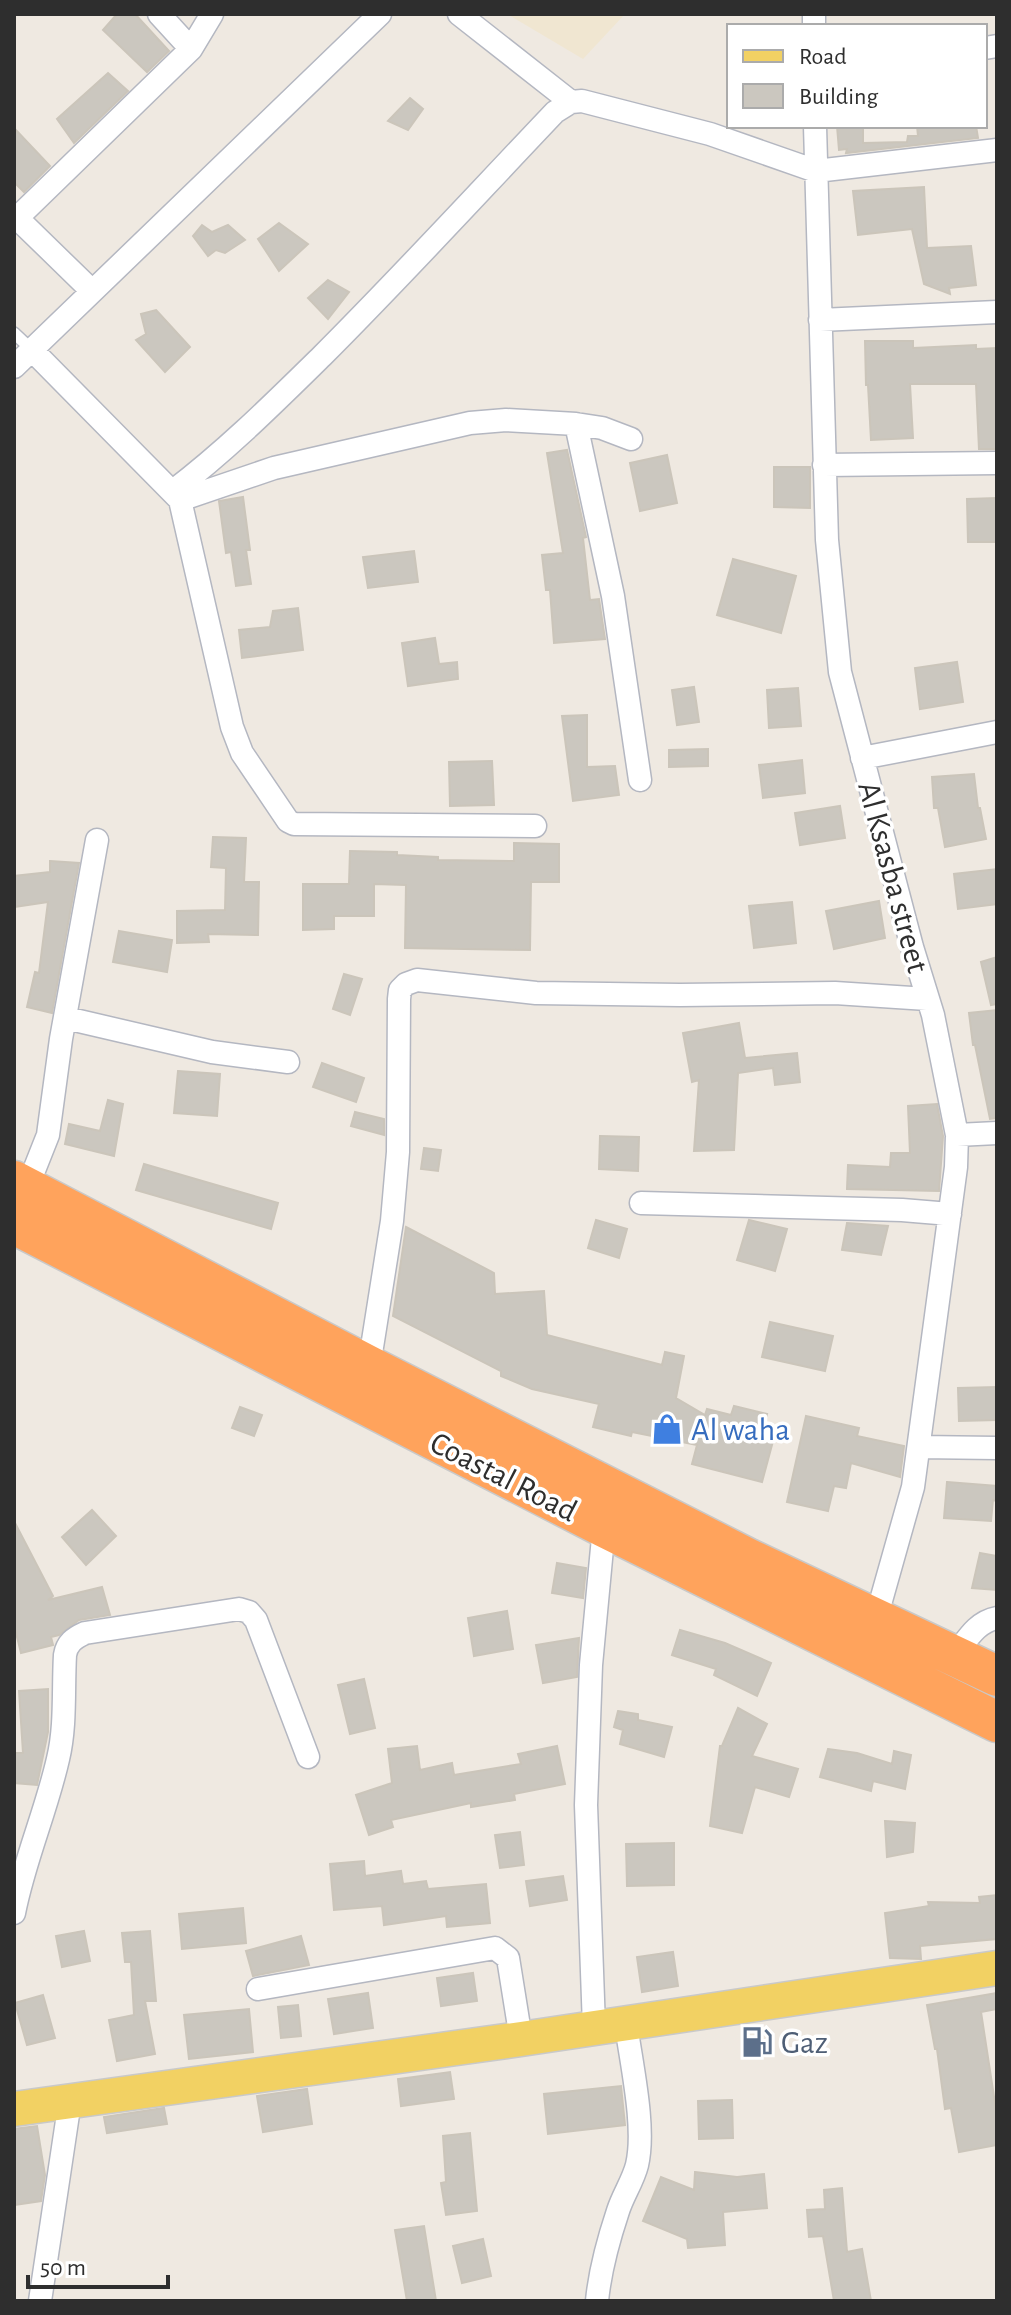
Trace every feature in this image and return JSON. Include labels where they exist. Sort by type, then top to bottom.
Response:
[{"type":"highway","name":"Coastal Road","points":[[18,1198],[369,1366],[734,1551],[997,1722]]},
{"type":"highway","name":"Coastal Road","points":[[18,1198],[604,1527],[870,1637],[955,1655],[997,1676]]},
{"type":"main road","points":[[14,2109],[521,2039],[997,1968]]},
{"type":"street","points":[[159,14],[191,49]]},
{"type":"street","points":[[92,291],[16,216],[191,49],[212,14]]},
{"type":"street","points":[[14,367],[380,14]]},
{"type":"street","points":[[459,14],[571,102]]},
{"type":"street","points":[[177,496],[357,321],[555,112],[571,102],[582,101],[710,134],[816,171],[997,150]]},
{"type":"street","name":"Al Ksasba street","points":[[815,128],[827,540],[840,672],[933,1015],[957,1135],[956,1167],[913,1487],[870,1637]]},
{"type":"street","points":[[820,320],[997,312]]},
{"type":"street","points":[[32,350],[116,438],[177,496],[232,727],[242,753],[288,821],[301,826],[349,823],[535,826]]},
{"type":"street","points":[[177,496],[274,468],[470,423],[506,420],[576,424],[602,428],[631,439]]},
{"type":"street","points":[[576,424],[613,596],[640,780]]},
{"type":"street","points":[[824,465],[997,463]]},
{"type":"street","points":[[862,758],[997,732]]},
{"type":"street","points":[[18,1198],[48,1135],[97,840]]},
{"type":"street","points":[[369,1366],[392,1221],[398,1152],[399,999],[400,990],[406,984],[417,980],[536,993],[835,993],[927,999]]},
{"type":"street","points":[[66,1018],[212,1052],[288,1062]]},
{"type":"street","points":[[957,1135],[997,1133]]},
{"type":"street","points":[[641,1203],[950,1214]]},
{"type":"street","points":[[919,1447],[997,1448]]},
{"type":"street","points":[[597,2301],[600,2270],[618,2209],[637,2167],[639,2150],[637,2105],[610,2026],[586,1805],[591,1665],[604,1527]]},
{"type":"street","points":[[14,1913],[32,1841],[59,1756],[65,1655],[67,1646],[76,1637],[85,1633],[239,1609],[249,1612],[256,1620],[308,1757]]},
{"type":"street","points":[[955,1655],[976,1627],[997,1618]]},
{"type":"street","points":[[258,1989],[495,1948],[508,1958],[521,2039]]},
{"type":"street","points":[[40,2301],[70,2101]]},
{"type":"lane","points":[[14,333],[32,350]]},
{"type":"shaded area","points":[[507,14],[625,14],[583,59]]},
{"type":"building","points":[[117,14],[135,14],[169,51],[147,72],[103,30]]},
{"type":"building","points":[[108,73],[128,91],[74,143],[57,119]]},
{"type":"building","points":[[410,98],[423,109],[408,130],[388,121]]},
{"type":"building","points":[[14,128],[50,166],[24,192],[14,182]]},
{"type":"building","points":[[837,128],[863,128],[863,143],[907,142],[908,136],[918,136],[917,128],[976,128],[978,138],[846,153],[847,149],[839,150]]},
{"type":"building","points":[[924,187],[927,248],[971,246],[976,285],[949,288],[950,294],[924,284],[912,229],[858,235],[853,191]]},
{"type":"building","points":[[279,223],[308,244],[279,271],[258,239]]},
{"type":"building","points":[[202,225],[212,232],[228,225],[245,240],[225,253],[216,250],[208,256],[193,236]]},
{"type":"building","points":[[328,280],[349,292],[328,319],[308,298]]},
{"type":"building","points":[[156,310],[190,347],[165,372],[136,340],[146,334],[141,314]]},
{"type":"building","points":[[865,341],[913,341],[913,348],[976,345],[976,349],[997,348],[997,449],[979,449],[976,384],[910,384],[913,438],[871,440]]},
{"type":"building","points":[[567,450],[586,537],[583,538],[590,600],[599,599],[605,639],[554,643],[550,590],[546,590],[542,555],[563,553],[547,453]]},
{"type":"building","points":[[667,455],[677,503],[640,511],[630,463]]},
{"type":"building","points":[[774,467],[810,467],[810,508],[774,507]]},
{"type":"building","points":[[243,497],[251,584],[236,586],[231,552],[226,553],[219,501]]},
{"type":"building","points":[[997,498],[997,542],[968,542],[967,499]]},
{"type":"building","points":[[414,551],[418,582],[368,588],[363,557]]},
{"type":"building","points":[[733,559],[796,576],[781,633],[717,615]]},
{"type":"building","points":[[298,608],[303,650],[242,658],[239,630],[270,627],[273,611]]},
{"type":"building","points":[[435,638],[439,664],[457,662],[458,679],[408,686],[402,643]]},
{"type":"building","points":[[957,662],[963,702],[920,709],[915,668]]},
{"type":"building","points":[[694,687],[699,722],[677,725],[672,690]]},
{"type":"building","points":[[798,688],[801,726],[769,728],[767,690]]},
{"type":"building","points":[[587,715],[587,767],[615,766],[619,795],[573,801],[562,716]]},
{"type":"building","points":[[708,749],[708,766],[669,767],[669,750]]},
{"type":"building","points":[[802,760],[805,793],[763,798],[759,765]]},
{"type":"building","points":[[492,761],[494,805],[450,806],[449,762]]},
{"type":"building","points":[[974,774],[986,839],[945,847],[938,808],[934,808],[932,777]]},
{"type":"building","points":[[840,806],[845,838],[800,845],[795,813]]},
{"type":"building","points":[[213,837],[246,838],[244,882],[259,882],[258,935],[208,934],[209,942],[177,943],[177,911],[225,910],[226,868],[211,867]]},
{"type":"building","points":[[514,843],[559,844],[559,882],[531,882],[530,950],[405,948],[406,885],[374,884],[374,916],[334,916],[334,929],[303,930],[303,884],[349,884],[350,851],[397,852],[397,855],[438,857],[438,860],[514,861]]},
{"type":"building","points":[[50,861],[79,863],[52,1013],[27,1007],[35,972],[39,973],[48,902],[14,907],[14,876],[50,872]]},
{"type":"building","points":[[997,869],[997,904],[958,909],[954,874]]},
{"type":"building","points":[[879,901],[885,938],[834,949],[826,911]]},
{"type":"building","points":[[792,902],[796,943],[754,948],[749,906]]},
{"type":"building","points":[[119,931],[172,940],[167,972],[113,962]]},
{"type":"building","points":[[997,957],[997,1004],[991,1005],[981,962]]},
{"type":"building","points":[[344,974],[362,979],[350,1015],[333,1009]]},
{"type":"building","points":[[997,1010],[997,1118],[990,1119],[969,1013]]},
{"type":"building","points":[[739,1023],[745,1058],[797,1053],[800,1082],[775,1085],[773,1068],[738,1073],[734,1150],[694,1151],[699,1080],[692,1082],[683,1033]]},
{"type":"building","points":[[322,1063],[364,1078],[356,1102],[313,1087]]},
{"type":"building","points":[[178,1071],[220,1074],[217,1116],[174,1113]]},
{"type":"building","points":[[108,1100],[123,1104],[114,1156],[65,1144],[69,1124],[100,1131]]},
{"type":"building","points":[[937,1104],[943,1136],[939,1191],[847,1189],[848,1165],[890,1167],[891,1153],[910,1153],[908,1106]]},
{"type":"building","points":[[355,1112],[384,1119],[384,1135],[351,1126]]},
{"type":"building","points":[[600,1136],[639,1137],[638,1171],[599,1169]]},
{"type":"building","points":[[424,1148],[441,1150],[438,1171],[421,1169]]},
{"type":"building","points":[[144,1164],[278,1203],[271,1229],[136,1190]]},
{"type":"building","points":[[596,1220],[627,1229],[619,1258],[588,1248]]},
{"type":"building","points":[[749,1220],[787,1229],[775,1271],[737,1260]]},
{"type":"building","points":[[847,1223],[888,1226],[881,1255],[842,1250]]},
{"type":"building","points":[[406,1227],[494,1273],[495,1294],[544,1291],[547,1335],[662,1365],[665,1352],[684,1356],[676,1398],[705,1415],[707,1409],[731,1415],[734,1406],[767,1414],[764,1424],[776,1430],[762,1482],[692,1464],[697,1445],[593,1427],[599,1404],[532,1389],[501,1376],[501,1371],[393,1316]]},
{"type":"building","points":[[770,1322],[833,1336],[825,1371],[762,1357]]},
{"type":"building","points":[[997,1387],[997,1420],[959,1421],[958,1388]]},
{"type":"building","points":[[240,1407],[262,1415],[254,1436],[232,1428]]},
{"type":"building","points":[[806,1416],[859,1428],[857,1436],[904,1446],[900,1477],[851,1463],[846,1488],[834,1486],[828,1511],[787,1502]]},
{"type":"building","points":[[947,1482],[997,1486],[997,1501],[993,1500],[991,1521],[944,1518]]},
{"type":"building","points":[[92,1510],[116,1536],[86,1565],[62,1537]]},
{"type":"building","points":[[14,1521],[53,1596],[48,1600],[102,1587],[110,1615],[79,1620],[59,1635],[51,1637],[53,1645],[21,1653],[14,1625]]},
{"type":"building","points":[[980,1553],[997,1556],[997,1590],[972,1588]]},
{"type":"building","points":[[557,1563],[586,1568],[583,1598],[552,1593]]},
{"type":"building","points":[[507,1611],[513,1649],[474,1656],[468,1618]]},
{"type":"building","points":[[680,1630],[725,1643],[771,1663],[757,1696],[714,1675],[716,1669],[672,1655]]},
{"type":"building","points":[[579,1638],[577,1677],[543,1683],[536,1645]]},
{"type":"building","points":[[364,1679],[375,1728],[350,1734],[338,1685]]},
{"type":"building","points":[[48,1689],[48,1732],[37,1785],[14,1783],[14,1753],[23,1753],[19,1691]]},
{"type":"building","points":[[738,1708],[767,1724],[752,1756],[798,1769],[789,1797],[755,1787],[742,1833],[710,1826],[720,1746]]},
{"type":"building","points":[[618,1711],[638,1714],[638,1720],[672,1727],[664,1757],[620,1744],[623,1730],[614,1727]]},
{"type":"building","points":[[417,1746],[420,1770],[452,1763],[454,1775],[521,1764],[518,1754],[557,1746],[565,1784],[514,1794],[515,1800],[471,1807],[471,1803],[391,1820],[393,1827],[369,1835],[356,1795],[392,1783],[388,1749]]},
{"type":"building","points":[[828,1749],[857,1753],[892,1764],[894,1751],[911,1755],[905,1789],[873,1781],[871,1791],[820,1777]]},
{"type":"building","points":[[885,1821],[915,1823],[913,1852],[887,1857]]},
{"type":"building","points":[[520,1832],[524,1865],[500,1868],[495,1835]]},
{"type":"building","points":[[674,1843],[674,1885],[627,1886],[626,1844]]},
{"type":"building","points":[[364,1861],[365,1876],[401,1871],[403,1884],[426,1881],[428,1889],[486,1884],[490,1923],[447,1927],[446,1916],[384,1925],[382,1906],[334,1910],[330,1864]]},
{"type":"building","points":[[563,1876],[567,1900],[530,1906],[526,1881]]},
{"type":"building","points":[[997,1895],[997,1939],[920,1946],[921,1959],[890,1958],[885,1913],[929,1906],[928,1902],[980,1903],[979,1897]]},
{"type":"building","points":[[243,1908],[246,1943],[182,1949],[179,1914]]},
{"type":"building","points":[[84,1931],[90,1961],[62,1967],[56,1936]]},
{"type":"building","points":[[150,1931],[156,2001],[145,2001],[155,2054],[117,2061],[109,2020],[134,2015],[131,1962],[125,1962],[122,1933]]},
{"type":"building","points":[[301,1936],[309,1965],[253,1976],[246,1951]]},
{"type":"building","points":[[673,1952],[678,1986],[642,1992],[637,1957]]},
{"type":"building","points":[[473,1973],[477,2001],[441,2006],[437,1978]]},
{"type":"building","points":[[368,1993],[373,2028],[334,2034],[328,1999]]},
{"type":"building","points":[[997,1993],[997,2009],[981,2012],[997,2116],[997,2145],[959,2152],[951,2108],[945,2109],[927,2005]]},
{"type":"building","points":[[43,1995],[55,2038],[27,2045],[15,2003]]},
{"type":"building","points":[[298,2005],[301,2036],[281,2038],[278,2007]]},
{"type":"building","points":[[249,2009],[253,2052],[189,2059],[184,2015]]},
{"type":"building","points":[[450,2072],[454,2099],[401,2106],[398,2079]]},
{"type":"building","points":[[621,2086],[625,2125],[548,2134],[544,2094]]},
{"type":"building","points":[[307,2089],[312,2124],[263,2132],[257,2096]]},
{"type":"building","points":[[732,2100],[733,2138],[699,2139],[698,2101]]},
{"type":"building","points":[[164,2108],[167,2124],[107,2133],[104,2117]]},
{"type":"building","points":[[37,2126],[45,2175],[41,2201],[14,2205],[14,2129]]},
{"type":"building","points":[[470,2133],[477,2211],[446,2215],[441,2183],[446,2182],[443,2136]]},
{"type":"building","points":[[695,2172],[737,2177],[764,2174],[767,2208],[723,2212],[725,2245],[688,2248],[687,2239],[643,2221],[661,2177],[694,2190]]},
{"type":"building","points":[[842,2188],[847,2252],[862,2249],[871,2301],[834,2301],[823,2236],[809,2237],[807,2210],[825,2209],[824,2190]]},
{"type":"building","points":[[424,2226],[436,2301],[407,2301],[395,2230]]},
{"type":"building","points":[[483,2239],[491,2276],[462,2283],[453,2246]]},
{"type":"place","name":"Al waha","points":[[667,1429]]},
{"type":"place","name":"Gaz","points":[[757,2042]]}]
